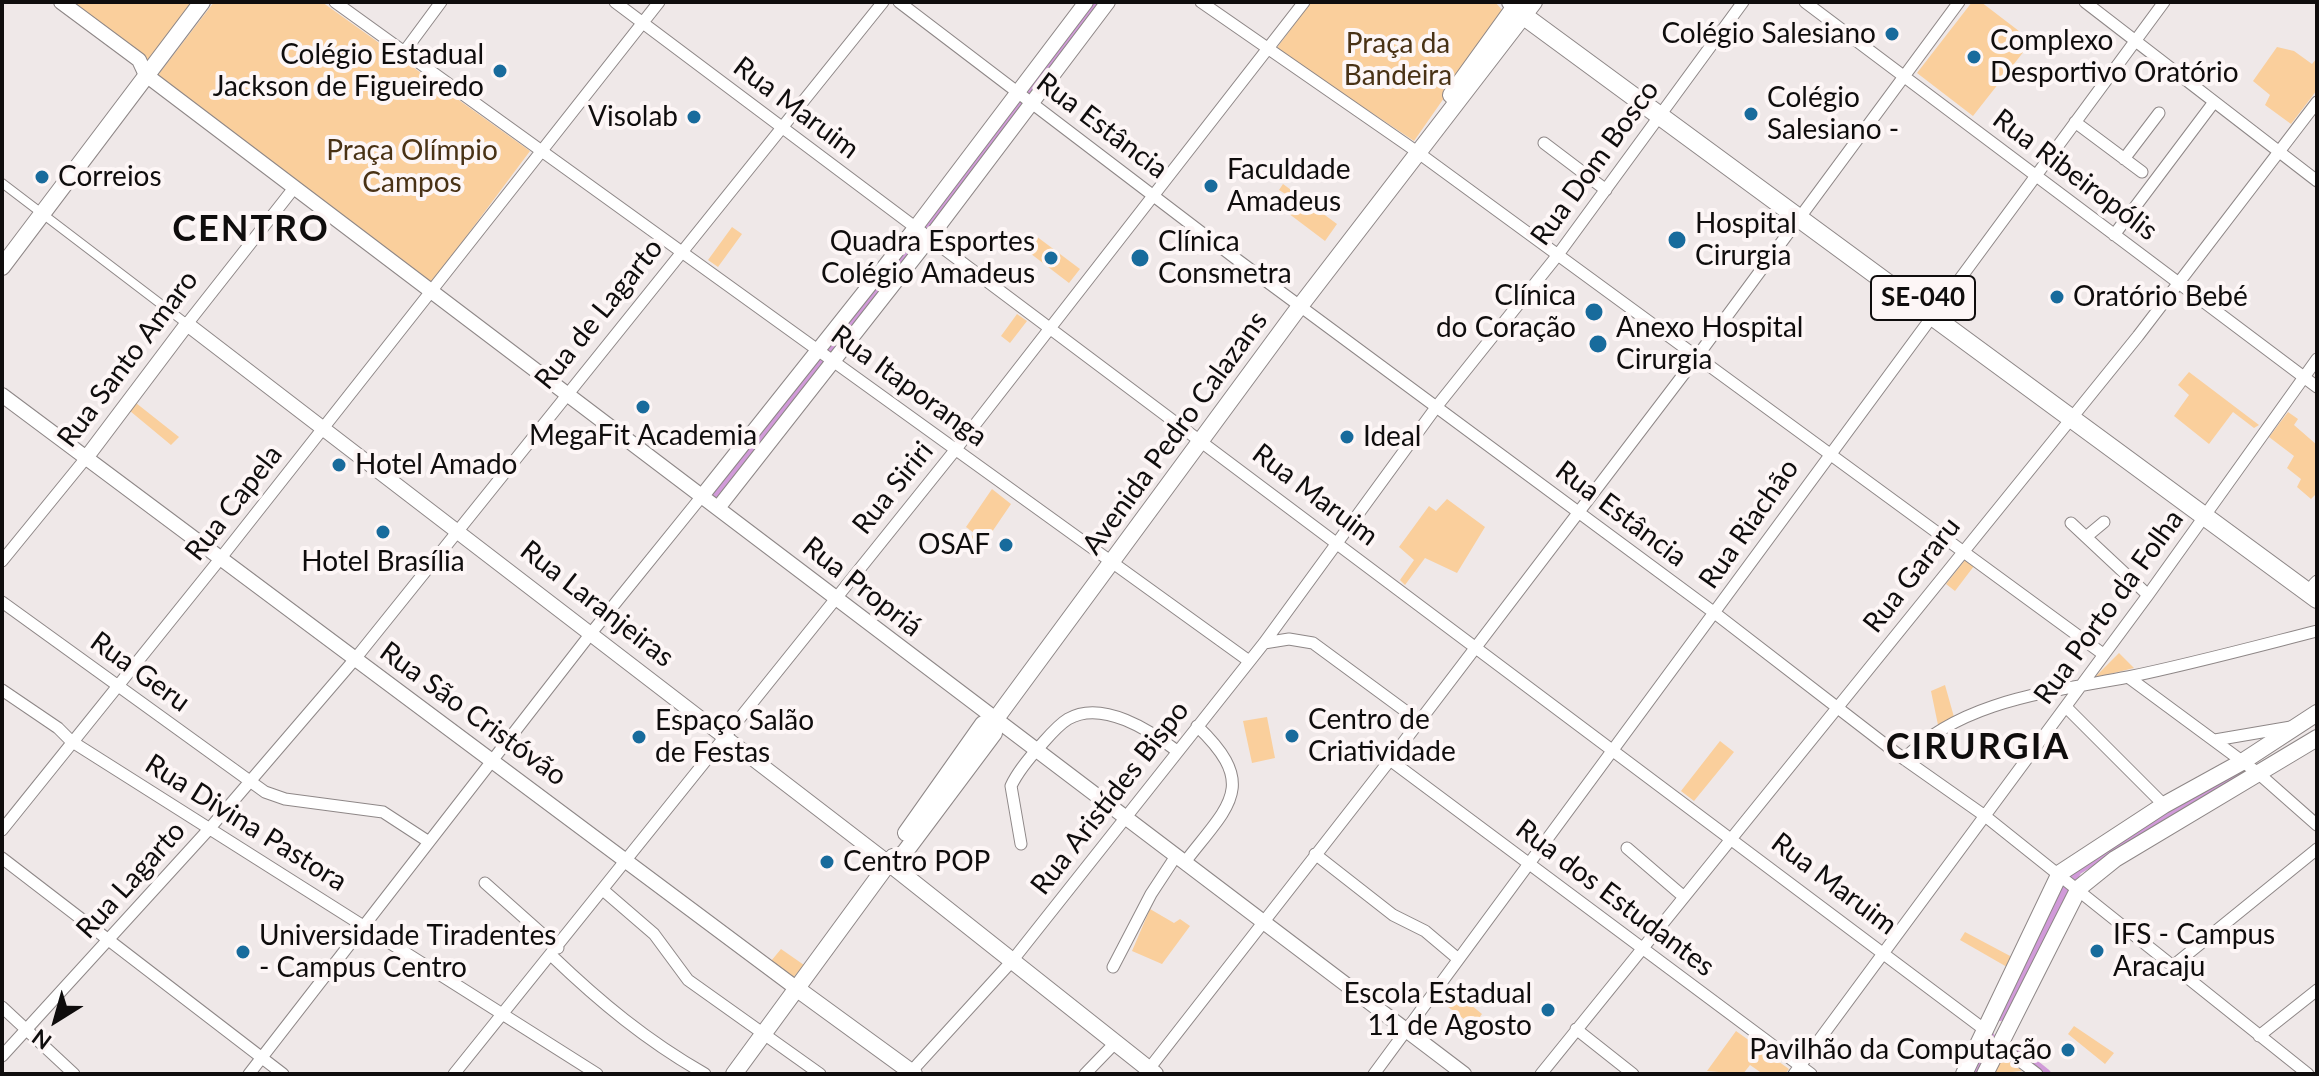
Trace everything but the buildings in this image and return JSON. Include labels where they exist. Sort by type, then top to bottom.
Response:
[{"type":"main road","points":[[2,267],[202,2]]},
{"type":"main road","name":"SE-040","points":[[1522,6],[1662,113],[2208,513],[2316,588]]},
{"type":"main road","name":"Avenida Pedro Calazans","points":[[734,1074],[890,864],[897,846],[983,724],[995,720],[1522,6]]},
{"type":"main road","points":[[1985,1074],[2078,887],[2250,768],[2295,726],[2317,713]]},
{"type":"main road","points":[[1964,1074],[2061,874],[2164,805],[2317,738]]},
{"type":"main road","name":"Rua Laranjeiras","points":[[890,864],[1116,1042],[1149,1072]]},
{"type":"main road","name":"Rua São Cristóvão","points":[[796,988],[911,1073]]},
{"type":"street","points":[[61,2],[139,60],[146,75],[430,291]]},
{"type":"street","points":[[335,2],[541,148]]},
{"type":"street","points":[[404,52],[441,2]]},
{"type":"street","name":"Rua Maruim","points":[[615,2],[1049,330],[1477,645],[1985,1030]]},
{"type":"street","name":"Rua Capela","points":[[2,830],[659,2]]},
{"type":"street","name":"Rua de Lagarto","points":[[355,659],[883,2]]},
{"type":"street","name":"Rua Estância","points":[[899,2],[1716,614],[1904,759],[1985,816],[2078,887],[2308,1074]]},
{"type":"street","points":[[249,1074],[592,632],[710,503],[923,233],[1025,97],[1086,2]]},
{"type":"street","points":[[1025,97],[1108,2]]},
{"type":"street","points":[[1201,2],[1416,152],[2103,654]]},
{"type":"street","name":"Rua Siriri","points":[[454,1074],[555,952],[833,598],[956,449],[1304,2]]},
{"type":"street","name":"Rua Dom Bosco","points":[[1336,541],[1437,406],[1557,256],[1743,2]]},
{"type":"street","name":"Rua Ribeiropólis","points":[[1805,2],[2317,387]]},
{"type":"street","points":[[1149,1072],[1696,358],[1959,2]]},
{"type":"street","points":[[2085,2],[2317,181]]},
{"type":"street","name":"Rua Riachão","points":[[1380,1072],[1404,1029],[1611,747],[1716,614],[1830,452],[2164,2]]},
{"type":"street","points":[[2114,235],[2214,102]]},
{"type":"street","name":"Rua Gararu","points":[[1541,1074],[2178,284],[2317,102]]},
{"type":"street","points":[[2124,159],[2159,113]]},
{"type":"street","points":[[2075,122],[2142,172]]},
{"type":"street","points":[[1544,143],[1606,190]]},
{"type":"street","name":"Rua Itaporanga","points":[[541,148],[1249,661]]},
{"type":"street","name":"Rua Laranjeiras","points":[[2,183],[459,530],[890,864]]},
{"type":"street","name":"Rua Santo Amaro","points":[[2,561],[86,458],[294,188]]},
{"type":"street","name":"Rua Propriá","points":[[430,291],[1464,1074]]},
{"type":"street","name":"Rua Porto da Folha","points":[[1797,1070],[2208,513],[2317,359]]},
{"type":"street","name":"Rua São Cristóvão","points":[[2,395],[355,659],[493,758],[796,988]]},
{"type":"street","points":[[2086,537],[2104,522]]},
{"type":"street","points":[[2071,523],[2148,595]]},
{"type":"street","name":"Rua Aristídes Bispo","points":[[911,1073],[1012,961],[1127,818],[1264,643],[1336,541]]},
{"type":"street","name":"Rua Geru","points":[[2,602],[275,797],[383,812],[429,842]]},
{"type":"street","points":[[1904,759],[1944,726],[2048,691],[2128,677],[2317,631]]},
{"type":"street","points":[[1264,643],[1289,639],[1313,643],[1419,721]]},
{"type":"street","name":"Rua Lagarto","points":[[2,1056],[210,828],[355,659]]},
{"type":"street","points":[[2128,677],[2215,740],[2317,825]]},
{"type":"street","name":"Rua Divina Pastora","points":[[2,690],[58,728],[71,741],[597,1074]]},
{"type":"street","points":[[2066,707],[2164,805]]},
{"type":"street","points":[[1021,844],[1011,786],[1036,750],[1067,719],[1082,714],[1101,714],[1152,732],[1177,751]]},
{"type":"street","points":[[1113,967],[1151,894],[1234,795],[1222,755],[1197,726]]},
{"type":"street","points":[[2215,740],[2295,726]]},
{"type":"street","name":"Rua dos Estudantes","points":[[1390,760],[1797,1070],[1811,1074]]},
{"type":"street","points":[[1627,848],[1684,897]]},
{"type":"street","points":[[2174,965],[2317,849]]},
{"type":"street","points":[[1315,854],[1393,915],[1425,931],[1457,958]]},
{"type":"street","points":[[2,858],[283,1074]]},
{"type":"street","points":[[485,883],[555,952],[604,1007],[653,1044],[705,1074]]},
{"type":"street","points":[[603,890],[654,934],[688,980],[820,1074]]},
{"type":"street","points":[[2259,1036],[2317,990]]},
{"type":"street","points":[[2,1007],[74,1074]]},
{"type":"street","points":[[1576,1029],[1633,1074]]},
{"type":"street","points":[[1085,1074],[1116,1042]]},
{"type":"street","points":[[1999,1045],[2033,1073]]},
{"type":"green space","points":[[71,2],[196,2],[151,62]]},
{"type":"green space","name":"Praça Olímpio Campos","points":[[214,2],[322,2],[530,151],[430,285],[158,75]]},
{"type":"green space","name":"Praça da Bandeira","points":[[1311,2],[1495,2],[1504,12],[1414,141],[1276,49]]},
{"type":"green space","name":"Complexo Desportivo Oratório","points":[[1972,2],[1981,2],[2032,41],[1973,116],[1917,73]]},
{"type":"green space","points":[[2277,47],[2294,51],[2312,64],[2317,58],[2317,90],[2291,124],[2265,105],[2270,95],[2253,81]]},
{"type":"green space","points":[[1283,184],[1337,224],[1325,241],[1280,207],[1287,195],[1279,190]]},
{"type":"green space","points":[[732,227],[742,234],[718,267],[708,260]]},
{"type":"green space","name":"Quadra Esportes Colégio Amadeus","points":[[1032,233],[1080,269],[1069,283],[1022,247]]},
{"type":"green space","points":[[1017,314],[1027,321],[1010,343],[1001,336]]},
{"type":"green space","points":[[2189,372],[2259,425],[2254,428],[2233,412],[2209,444],[2174,416],[2189,395],[2178,385]]},
{"type":"green space","points":[[136,403],[179,437],[171,445],[130,411]]},
{"type":"green space","points":[[2288,412],[2298,419],[2294,425],[2317,445],[2317,493],[2311,499],[2297,487],[2301,479],[2287,468],[2294,456],[2269,437]]},
{"type":"green space","points":[[992,489],[1011,504],[979,551],[968,543],[974,533],[966,527]]},
{"type":"green space","points":[[1447,499],[1485,527],[1457,573],[1425,558],[1405,585],[1400,580],[1414,560],[1399,547],[1429,506],[1436,511]]},
{"type":"green space","points":[[1965,560],[1974,566],[1955,591],[1946,584]]},
{"type":"green space","points":[[2119,653],[2134,668],[2094,678]]},
{"type":"green space","points":[[1945,685],[1954,717],[1938,725],[1931,691]]},
{"type":"green space","points":[[1267,717],[1275,758],[1252,763],[1243,721]]},
{"type":"green space","points":[[1720,741],[1734,752],[1694,801],[1681,791]]},
{"type":"green space","points":[[1150,909],[1174,923],[1180,919],[1190,926],[1162,964],[1132,951]]},
{"type":"green space","points":[[1965,932],[2012,957],[2007,967],[1960,940]]},
{"type":"green space","points":[[781,949],[804,965],[793,978],[771,961]]},
{"type":"green space","points":[[1449,987],[1482,1014],[1473,1026],[1439,1000]]},
{"type":"green space","points":[[2074,1026],[2114,1053],[2105,1064],[2068,1034]]},
{"type":"green space","points":[[1736,1031],[1789,1069],[1785,1074],[1763,1074],[1750,1065],[1743,1074],[1707,1071]]},
{"type":"green space","points":[[2001,1054],[2022,1071],[1992,1074]]},
{"type":"waterway","points":[[716,497],[1099,2]]},
{"type":"waterway","points":[[2000,1016],[2077,870],[2239,773]]},
{"type":"waterway","points":[[1974,1074],[1990,1037]]},
{"type":"waterway","points":[[2015,1049],[2046,1074]]},
{"type":"place","name":"Colégio Salesiano","points":[[1892,34]]},
{"type":"place","name":"Complexo Desportivo Oratório","points":[[1974,57]]},
{"type":"place","name":"Colégio Estadual Jackson de Figueiredo","points":[[500,71]]},
{"type":"place","name":"Colégio Salesiano -","points":[[1751,114]]},
{"type":"place","name":"Visolab","points":[[694,117]]},
{"type":"place","name":"Correios","points":[[42,177]]},
{"type":"place","name":"Faculdade Amadeus","points":[[1211,186]]},
{"type":"place","name":"Hospital Cirurgia","points":[[1677,240]]},
{"type":"place","name":"Quadra Esportes Colégio Amadeus","points":[[1051,258]]},
{"type":"place","name":"Clínica Consmetra","points":[[1140,258]]},
{"type":"place","name":"Oratório Bebé","points":[[2057,297]]},
{"type":"place","name":"Clínica do Coração","points":[[1594,312]]},
{"type":"place","name":"Anexo Hospital Cirurgia","points":[[1598,344]]},
{"type":"place","name":"MegaFit Academia","points":[[643,407]]},
{"type":"place","name":"Ideal","points":[[1347,437]]},
{"type":"place","name":"Hotel Amado","points":[[339,465]]},
{"type":"place","name":"Hotel Brasília","points":[[383,532]]},
{"type":"place","name":"OSAF","points":[[1006,545]]},
{"type":"place","name":"Centro de Criatividade","points":[[1292,736]]},
{"type":"place","name":"Espaço Salão de Festas","points":[[639,737]]},
{"type":"place","name":"Centro POP","points":[[827,862]]},
{"type":"place","name":"IFS - Campus Aracaju","points":[[2097,951]]},
{"type":"place","name":"Universidade Tiradentes - Campus Centro","points":[[243,952]]},
{"type":"place","name":"Escola Estadual 11 de Agosto","points":[[1548,1010]]},
{"type":"place","name":"Pavilhão da Computação","points":[[2068,1050]]},
{"type":"district","name":"CENTRO","points":[[251,229]]},
{"type":"district","name":"CIRURGIA","points":[[1978,747]]}]
